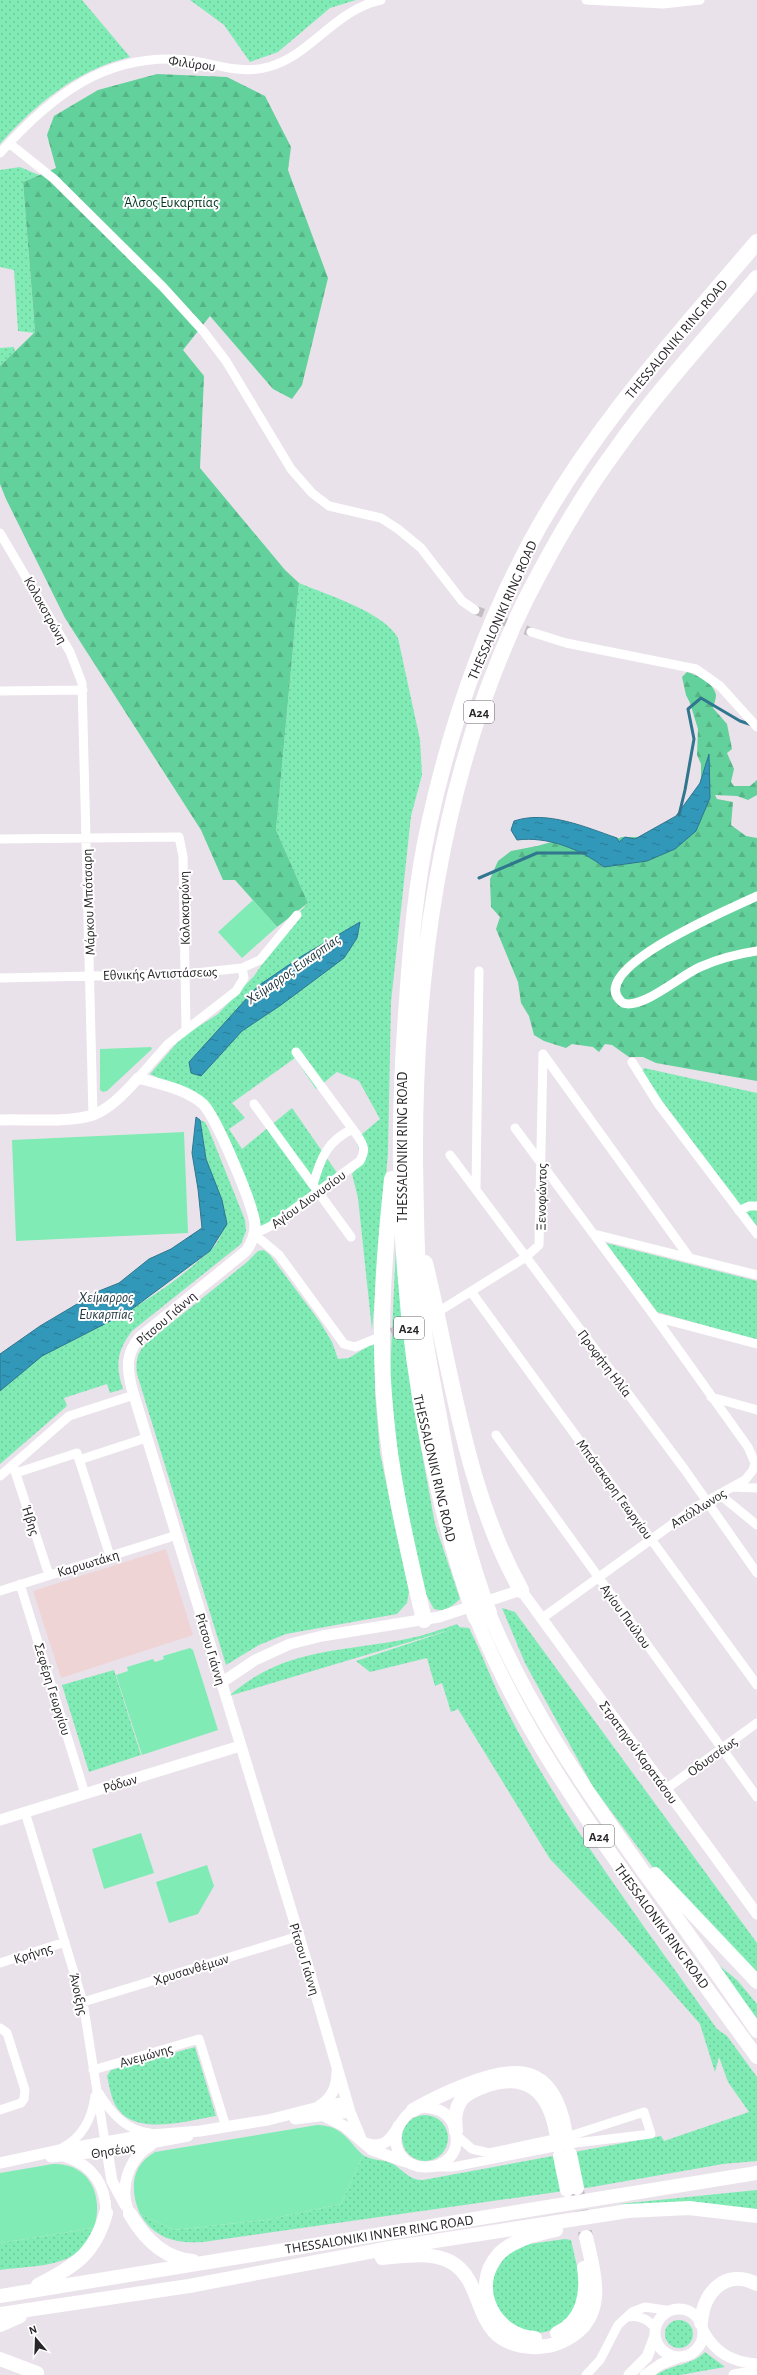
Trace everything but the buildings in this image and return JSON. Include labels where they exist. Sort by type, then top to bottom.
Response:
[{"type":"highway","name":"THESSALONIKI RING ROAD","points":[[757,242],[668,346],[593,442],[548,512],[506,594],[466,693],[446,754],[429,821],[417,895],[404,1052],[401,1191],[410,1336],[420,1402],[438,1489],[511,1694],[554,1771],[662,1927],[757,2057]]},
{"type":"highway","name":"THESSALONIKI RING ROAD","points":[[475,1595],[446,1458],[422,1320],[416,1225],[415,1133],[418,1054],[428,948],[450,817],[464,759],[482,702],[500,655],[529,594],[596,479],[653,401],[757,278]]},
{"type":"highway","points":[[404,1052],[399,1074],[385,1251],[383,1373],[387,1425],[395,1484],[424,1620]]},
{"type":"highway","points":[[416,1225],[472,1467],[496,1536],[521,1590]]},
{"type":"highway","name":"THESSALONIKI RING ROAD","points":[[483,1615],[500,1639],[539,1714],[600,1809],[757,2031]]},
{"type":"highway","points":[[600,1809],[669,1889],[757,1982]]},
{"type":"highway","points":[[413,2110],[440,2096],[490,2075],[506,2072],[521,2072],[537,2078],[552,2092],[561,2110],[562,2142]]},
{"type":"highway","points":[[456,2133],[455,2115],[464,2097],[482,2088],[506,2081],[524,2084],[541,2094],[550,2108],[562,2142],[572,2189]]},
{"type":"highway","name":"THESSALONIKI INNER RING ROAD","points":[[0,2296],[757,2172]]},
{"type":"highway","points":[[296,2266],[407,2256],[443,2259],[458,2268],[467,2278],[484,2319],[492,2330],[506,2341],[518,2345],[542,2347],[560,2342],[575,2333],[587,2320],[592,2308],[596,2288],[582,2237],[585,2295],[579,2313],[572,2324],[557,2333],[537,2338],[517,2334],[502,2325],[491,2310],[486,2290],[489,2272],[503,2251],[530,2237],[632,2210],[707,2209],[757,2216]]},
{"type":"highway","name":"THESSALONIKI INNER RING ROAD","points":[[0,2314],[189,2286],[390,2248],[632,2210]]},
{"type":"highway","points":[[28,2291],[55,2277],[86,2254],[99,2236],[106,2214]]},
{"type":"highway","points":[[130,2214],[145,2237],[154,2245],[176,2257],[208,2262]]},
{"type":"highway","points":[[702,2326],[706,2297],[719,2285],[739,2279],[757,2284]]},
{"type":"highway","points":[[0,2325],[38,2308]]},
{"type":"highway","points":[[0,2360],[38,2374]]},
{"type":"street","name":"Φιλύρου","points":[[0,153],[37,115],[64,93],[103,71],[133,62],[162,59],[193,61],[242,70],[268,67],[292,55],[348,13],[381,0]]},
{"type":"street","points":[[586,0],[663,4],[700,0]]},
{"type":"street","points":[[9,143],[54,179],[157,282],[204,332],[226,361],[279,450],[307,488],[329,506],[381,518],[398,528],[421,548],[462,601],[475,610]]},
{"type":"street","name":"Κολοκοτρώνη","points":[[0,533],[24,571],[74,660],[82,678],[83,690]]},
{"type":"street","points":[[532,632],[566,643],[696,669],[720,686],[757,727]]},
{"type":"street","points":[[0,691],[83,690]]},
{"type":"street","name":"Μάρκου Μπότσαρη","points":[[83,690],[93,1115]]},
{"type":"street","name":"Κολοκοτρώνη","points":[[86,838],[179,837],[183,856],[186,1029]]},
{"type":"street","points":[[0,839],[86,838]]},
{"type":"street","points":[[757,896],[679,934],[645,955],[621,976],[615,987],[616,992],[623,1003],[635,1004],[649,998],[676,979],[702,966],[733,955],[757,951]]},
{"type":"street","name":"Εθνικής Αντιστάσεως","points":[[0,978],[186,974],[242,968],[260,960],[297,915]]},
{"type":"street","points":[[0,1120],[77,1118],[93,1115],[114,1101],[138,1078],[161,1050],[236,991],[244,978],[242,968]]},
{"type":"street","points":[[476,1188],[479,971]]},
{"type":"street","points":[[296,1052],[353,1129],[336,1138],[327,1149],[319,1164],[316,1188]]},
{"type":"street","name":"Ξενοφώντος","points":[[442,1310],[526,1257],[537,1249],[540,1242],[543,1054],[689,1257]]},
{"type":"street","points":[[632,1062],[659,1105],[757,1234]]},
{"type":"street","points":[[138,1078],[189,1095],[206,1108],[219,1130],[253,1214],[254,1234],[279,1255],[344,1344],[355,1347],[375,1339]]},
{"type":"street","points":[[254,1104],[351,1237]]},
{"type":"street","points":[[515,1128],[655,1317],[711,1397],[757,1410]]},
{"type":"street","name":"Αγίου Διονυσίου","points":[[254,1234],[271,1226],[316,1188],[360,1161],[364,1148],[353,1129]]},
{"type":"street","name":"Προφήτη Ηλία","points":[[450,1155],[707,1501],[757,1573]]},
{"type":"street","points":[[739,1211],[749,1206],[757,1206]]},
{"type":"street","name":"Ρίτσου Γιάννη","points":[[254,1234],[248,1248],[238,1258],[161,1320],[134,1344],[130,1352],[127,1368],[146,1438],[299,1936],[348,2107],[364,2142]]},
{"type":"street","points":[[594,1234],[757,1275]]},
{"type":"street","name":"Μπότσκαρη Γεωργίου","points":[[472,1292],[757,1685]]},
{"type":"street","points":[[655,1317],[757,1344]]},
{"type":"street","points":[[14,1469],[68,1416],[134,1395]]},
{"type":"street","name":"Απόλλωνος","points":[[541,1619],[651,1539],[707,1501],[748,1478],[755,1466],[750,1450],[711,1397]]},
{"type":"street","name":"Αγίου Παύλου","points":[[496,1435],[757,1797]]},
{"type":"street","points":[[79,1460],[146,1438]]},
{"type":"street","points":[[0,1476],[14,1469],[77,1453],[110,1556]]},
{"type":"street","name":"Ήβης","points":[[14,1469],[49,1575]]},
{"type":"street","points":[[732,1487],[757,1488]]},
{"type":"street","points":[[719,1494],[757,1524]]},
{"type":"street","name":"Καρυωτάκη","points":[[0,1590],[177,1535]]},
{"type":"street","name":"Σεφέρη Γεωργίου","points":[[20,1584],[85,1794]]},
{"type":"street","points":[[221,1683],[263,1655],[290,1644],[322,1636],[424,1620],[450,1614],[521,1590]]},
{"type":"street","name":"Στρατηγού Καρατάσου","points":[[521,1590],[757,1914]]},
{"type":"street","name":"Οδυσσέως","points":[[666,1789],[757,1723]]},
{"type":"street","name":"Ρόδων","points":[[0,1820],[240,1746]]},
{"type":"street","name":"Άνοιξης","points":[[25,1812],[83,2002],[112,2181],[130,2214]]},
{"type":"street","name":"Χρυσανθέμων","points":[[83,2002],[299,1936]]},
{"type":"street","name":"Κρήνης","points":[[0,1964],[65,1942]]},
{"type":"street","points":[[0,2028],[7,2033],[25,2093],[21,2103],[0,2110]]},
{"type":"street","name":"Ανεμώνης","points":[[93,2070],[199,2039],[226,2127]]},
{"type":"street","points":[[315,2108],[323,2103],[333,2091],[337,2068]]},
{"type":"street","points":[[96,2089],[108,2107],[121,2120],[140,2131],[157,2138],[139,2155],[127,2175],[125,2197],[130,2214]]},
{"type":"street","points":[[96,2089],[92,2111],[86,2126],[76,2140],[63,2153],[83,2165],[98,2179],[105,2194],[106,2214]]},
{"type":"street","name":"Θησέως","points":[[268,2120],[324,2116],[348,2107]]},
{"type":"street","name":"Θησέως","points":[[0,2163],[268,2120],[315,2108],[348,2107]]},
{"type":"street","points":[[324,2116],[342,2124],[364,2142],[374,2150],[420,2168],[453,2167],[562,2142],[644,2112],[651,2134],[562,2142],[482,2153],[468,2147],[456,2133],[451,2120],[442,2112],[431,2107],[413,2110],[404,2117],[391,2138],[386,2143],[378,2146],[364,2142]]},
{"type":"street","points":[[398,2126],[395,2137],[398,2149],[409,2163]]},
{"type":"street","points":[[433,2167],[443,2163],[451,2155],[456,2144],[456,2133]]},
{"type":"street","name":"Άνοιξης","points":[[106,2214],[112,2181]]},
{"type":"street","points":[[586,2375],[600,2360],[618,2325],[632,2312],[645,2307],[672,2310],[679,2309],[692,2313],[702,2326],[712,2346],[724,2356],[735,2361],[757,2364]]},
{"type":"street","points":[[629,2375],[647,2357],[661,2318],[672,2310]]},
{"type":"street","points":[[627,2317],[639,2317],[646,2320],[656,2333],[663,2351],[679,2357]]},
{"type":"street","points":[[645,2375],[661,2364],[686,2356],[697,2349],[701,2344],[702,2326]]},
{"type":"street","points":[[734,2375],[757,2371]]},
{"type":"shaded area","points":[[166,1549],[193,1635],[61,1678],[33,1591]]},
{"type":"green space","points":[[0,0],[82,0],[130,57],[92,70],[58,90],[28,115],[0,144]]},
{"type":"green space","points":[[190,0],[356,0],[330,8],[278,52],[250,62],[224,25]]},
{"type":"green space","name":"Άλσος Ευκαρπίας","points":[[157,74],[227,77],[265,96],[291,147],[288,170],[328,278],[302,385],[292,399],[273,389],[210,316],[183,350],[204,376],[200,468],[285,570],[299,583],[276,830],[308,903],[277,927],[235,880],[223,880],[201,830],[65,618],[0,484],[0,366],[35,332],[23,182],[56,168],[47,135],[54,116],[98,90]]},
{"type":"green space","points":[[20,167],[39,175],[23,182],[35,333],[18,331],[14,270],[0,267],[0,170]]},
{"type":"green space","points":[[14,347],[15,352],[0,366],[0,348]]},
{"type":"green space","points":[[299,583],[368,612],[381,620],[398,638],[420,740],[422,775],[411,816],[391,1002],[388,1153],[372,1330],[358,1198],[352,1174],[362,1161],[356,1139],[380,1119],[359,1081],[337,1072],[316,1089],[295,1058],[232,1103],[245,1118],[229,1129],[242,1149],[292,1108],[340,1177],[259,1230],[217,1130],[188,1092],[150,1074],[182,1037],[218,1014],[254,976],[295,917],[308,903],[276,830]]},
{"type":"green space","points":[[687,672],[709,683],[715,691],[716,697],[713,708],[727,724],[732,749],[727,753],[734,769],[731,782],[734,786],[750,786],[757,780],[757,795],[748,800],[737,796],[715,795],[717,799],[733,802],[731,825],[746,836],[757,838],[757,1081],[656,1063],[643,1057],[629,1057],[612,1045],[605,1044],[599,1052],[593,1047],[572,1044],[566,1048],[544,1041],[534,1035],[529,1016],[521,1003],[518,982],[496,929],[500,917],[491,907],[490,879],[498,861],[511,851],[537,846],[584,833],[614,840],[622,837],[642,837],[671,834],[697,793],[701,778],[701,764],[697,755],[698,729],[686,695],[682,677]]},
{"type":"green space","points":[[253,900],[277,927],[242,958],[218,932]]},
{"type":"green space","points":[[151,1047],[152,1049],[107,1091],[103,1092],[100,1090],[100,1049]]},
{"type":"green space","points":[[644,1068],[757,1093],[757,1227],[641,1073]]},
{"type":"green space","points":[[200,1120],[205,1122],[209,1130],[245,1220],[246,1231],[241,1244],[132,1331],[123,1345],[119,1358],[118,1366],[120,1381],[123,1389],[110,1393],[107,1384],[64,1398],[67,1406],[0,1464],[0,1373],[102,1325],[151,1297],[174,1281],[217,1243],[223,1228],[225,1213],[206,1159]]},
{"type":"green space","points":[[184,1132],[188,1233],[16,1241],[12,1140]]},
{"type":"green space","points":[[606,1243],[757,1281],[757,1340],[657,1312]]},
{"type":"green space","points":[[396,1245],[412,1399],[435,1524],[460,1599],[451,1606],[442,1610],[434,1609],[423,1589],[402,1502],[390,1375]]},
{"type":"green space","points":[[264,1250],[270,1255],[320,1322],[332,1342],[338,1359],[349,1358],[375,1342],[375,1392],[380,1453],[409,1592],[407,1603],[397,1614],[286,1634],[259,1645],[226,1665],[137,1374],[136,1364],[138,1356],[145,1344],[246,1263],[258,1251]]},
{"type":"green space","points":[[502,1608],[515,1612],[757,1943],[757,1978],[660,1877],[593,1787],[525,1663]]},
{"type":"green space","points":[[457,1624],[459,1627],[469,1628],[504,1705],[551,1789],[577,1830],[717,2029],[727,2036],[757,2077],[757,2161],[723,2164],[592,2187],[203,2242],[184,2242],[167,2238],[152,2229],[140,2214],[174,2230],[266,2220],[341,2204],[363,2155],[389,2162],[397,2166],[410,2177],[423,2180],[661,2136],[664,2141],[749,2112],[728,2082],[719,2057],[715,2072],[700,2024],[616,1928],[550,1859],[458,1709],[451,1712],[442,1683],[435,1686],[427,1658],[370,1672],[356,1661],[453,1629],[229,1696],[250,1680],[272,1668],[293,1660],[316,1654],[411,1638]]},
{"type":"green space","points":[[190,1648],[193,1650],[218,1730],[142,1755],[116,1675],[128,1671],[127,1667],[153,1659],[155,1662],[164,1659],[163,1656]]},
{"type":"green space","points":[[114,1670],[141,1755],[89,1772],[62,1685]]},
{"type":"green space","points":[[141,1833],[154,1873],[104,1889],[92,1849]]},
{"type":"green space","points":[[207,1865],[214,1886],[198,1914],[169,1923],[156,1882]]},
{"type":"green space","points":[[710,1958],[737,1980],[757,2004],[757,2021]]},
{"type":"green space","points":[[195,2047],[216,2116],[174,2123],[144,2124],[131,2120],[120,2112],[113,2100],[107,2076],[111,2070]]},
{"type":"green space","points":[[420,2115],[430,2115],[442,2121],[447,2129],[447,2147],[442,2155],[434,2160],[420,2161],[412,2158],[405,2151],[402,2143],[402,2133],[405,2125],[412,2118]]},
{"type":"green space","points":[[317,2125],[333,2128],[343,2134],[363,2155],[341,2204],[266,2220],[174,2230],[140,2214],[135,2197],[134,2180],[141,2164],[155,2152]]},
{"type":"green space","points":[[53,2164],[66,2165],[76,2169],[85,2175],[91,2184],[95,2193],[97,2204],[97,2216],[94,2228],[0,2243],[0,2173]]},
{"type":"green space","points":[[757,2190],[757,2217],[659,2204],[619,2204]]},
{"type":"green space","points":[[94,2228],[83,2247],[66,2259],[44,2265],[0,2270],[0,2243]]},
{"type":"green space","points":[[565,2239],[571,2240],[581,2284],[574,2313],[555,2329],[545,2332],[539,2333],[514,2328],[494,2304],[491,2280],[506,2254],[529,2244]]},
{"type":"green space","points":[[679,2320],[689,2324],[693,2334],[689,2344],[679,2348],[669,2344],[665,2334],[669,2324]]},
{"type":"green space","points":[[705,2352],[725,2367],[680,2375],[656,2375],[662,2371],[688,2363],[700,2357]]},
{"type":"water","points":[[709,754],[710,798],[696,831],[675,849],[647,861],[604,867],[574,849],[563,845],[540,840],[517,840],[511,830],[514,821],[540,817],[566,821],[579,825],[617,838],[619,842],[625,837],[635,839],[676,816],[700,783]]},
{"type":"water","points":[[360,922],[357,938],[344,958],[281,1005],[242,1031],[201,1076],[191,1073],[189,1062],[258,986],[302,956]]},
{"type":"water","name":"Χείμαρρος Ευκαρπίας","points":[[196,1117],[200,1120],[206,1159],[222,1200],[227,1224],[210,1251],[128,1312],[42,1356],[0,1391],[0,1354],[40,1326],[99,1291],[119,1283],[149,1259],[171,1249],[202,1228],[192,1153]]},
{"type":"waterway","name":"Χείμαρρος Ευκαρπίας","points":[[679,815],[694,739],[688,709],[701,698],[740,721],[752,725]]},
{"type":"waterway","name":"Χείμαρρος Ευκαρπίας","points":[[479,878],[537,853],[586,853]]},
{"type":"tunnel","points":[[475,610],[531,632]]},
{"type":"tunnel","points":[[379,1338],[413,1323]]},
{"type":"tunnel","points":[[577,2190],[586,2237]]}]
